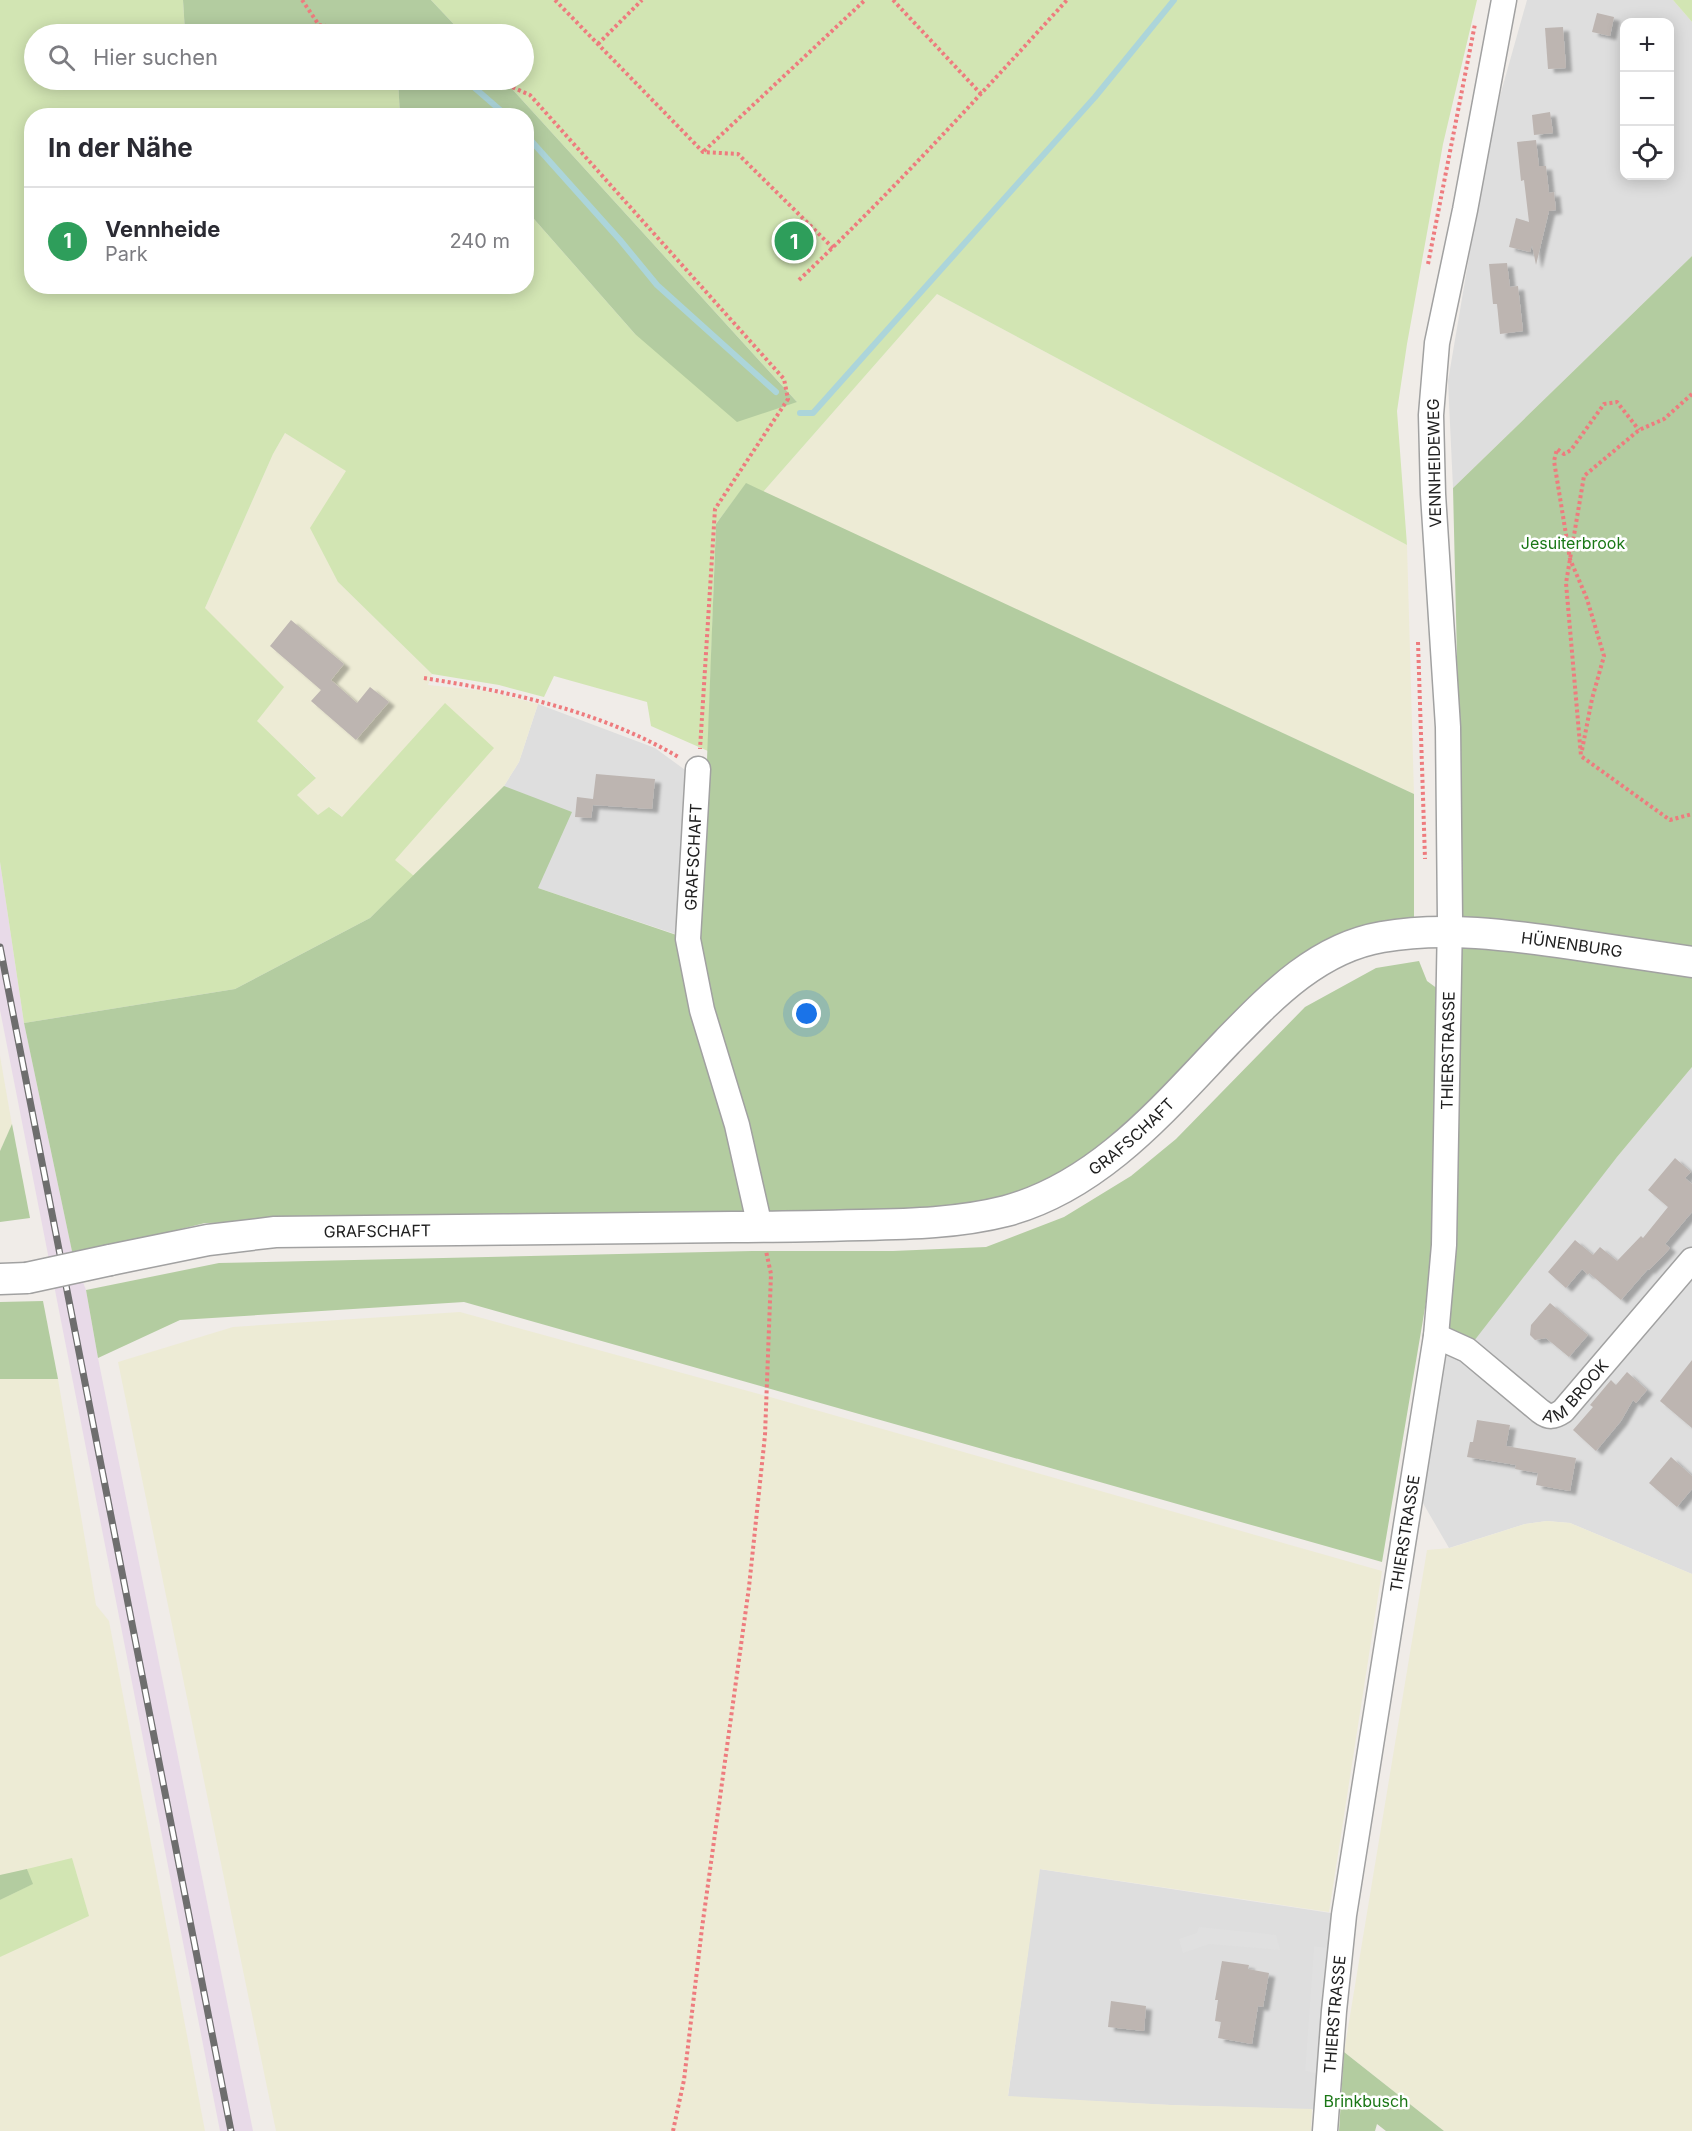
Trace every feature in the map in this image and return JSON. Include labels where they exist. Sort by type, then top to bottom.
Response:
[{"type":"street","name":"VENNHEIDEWEG","points":[[1450,933],[1448,727],[1433,494],[1431,416],[1437,343],[1465,210],[1504,0]]},
{"type":"street","name":"GRAFSCHAFT","points":[[698,769],[688,939],[702,1010],[737,1125],[760,1227]]},
{"type":"street","name":"GRAFSCHAFT","points":[[13,1279],[208,1240],[275,1232],[889,1224],[962,1220],[1009,1210],[1049,1194],[1099,1166],[1146,1127],[1281,988],[1314,963],[1347,946],[1380,937],[1427,932],[1450,933]]},
{"type":"street","name":"HÜNENBURG","points":[[1450,933],[1512,936],[1692,962]]},
{"type":"street","name":"THIERSTRASSE","points":[[1325,2131],[1344,1915],[1436,1336],[1444,1245],[1450,933]]},
{"type":"street","name":"AM BROOK","points":[[1436,1336],[1467,1350],[1540,1411],[1547,1416],[1556,1416],[1563,1411],[1692,1260]]},
{"type":"path","points":[[302,0],[318,24]]},
{"type":"path","points":[[555,0],[703,152],[738,154],[833,248]]},
{"type":"path","points":[[598,44],[642,0]]},
{"type":"path","points":[[703,152],[865,0]]},
{"type":"path","points":[[892,0],[981,94]]},
{"type":"path","points":[[799,280],[833,248],[981,94],[1067,0]]},
{"type":"path","points":[[424,678],[499,690],[577,712],[657,744],[698,769],[715,509],[788,399],[784,379],[531,95],[519,90]]},
{"type":"path","points":[[1692,393],[1664,419],[1638,430],[1584,476],[1566,583],[1581,756],[1670,820],[1692,814]]},
{"type":"path","points":[[1581,756],[1592,699],[1604,656],[1587,599],[1570,559],[1554,461],[1557,449],[1564,454],[1570,450],[1604,404],[1617,402],[1638,430]]},
{"type":"path","points":[[673,2131],[684,2080],[705,1905],[749,1587],[765,1435],[771,1267]]},
{"type":"shaded area","points":[[1527,0],[1673,0],[1692,22],[1692,256],[1453,488],[1448,381],[1479,198],[1500,96]]},
{"type":"shaded area","points":[[937,294],[1407,545],[1414,794],[763,492]]},
{"type":"shaded area","points":[[285,433],[347,471],[338,582],[432,674],[428,685],[487,691],[538,704],[519,762],[504,786],[414,876],[330,807],[318,816],[297,795],[316,777],[256,721],[205,608],[273,454]]},
{"type":"shaded area","points":[[538,704],[655,748],[692,775],[681,936],[538,888],[504,786],[519,762]]},
{"type":"shaded area","points":[[0,862],[24,1023],[73,1256],[86,1290],[253,2131],[220,2131],[0,1010]]},
{"type":"shaded area","points":[[0,1056],[12,1125],[0,1151]]},
{"type":"shaded area","points":[[1692,1067],[1692,1574],[1570,1523],[1547,1521],[1525,1524],[1449,1548],[1420,1498],[1445,1339],[1617,1157]]},
{"type":"shaded area","points":[[460,1312],[759,1394],[1382,1571],[1329,1912],[1040,1869],[1008,2096],[1170,2105],[1312,2109],[1311,2131],[276,2131],[118,1362],[233,1327]]},
{"type":"shaded area","points":[[0,1379],[58,1379],[96,1605],[109,1621],[205,2131],[0,2131]]},
{"type":"shaded area","points":[[1547,1521],[1570,1523],[1692,1574],[1692,2131],[1444,2131],[1344,2052],[1427,1550],[1450,1548],[1525,1524]]},
{"type":"shaded area","points":[[1039,1869],[1344,1915],[1326,2110],[1008,2097]]},
{"type":"shaded area","points":[[1199,1927],[1276,1935],[1280,1950],[1209,1944],[1183,1953],[1179,1939],[1197,1933]]},
{"type":"shaded area","points":[[1314,1946],[1331,1949],[1321,2074],[1305,2071]]},
{"type":"green space","points":[[0,0],[183,0],[184,24],[24,24],[24,90],[399,90],[400,108],[24,108],[24,294],[534,294],[534,219],[635,334],[797,402],[534,113],[534,108],[529,108],[513,90],[534,90],[534,24],[454,24],[431,0],[1477,0],[1443,144],[1397,411],[1407,545],[937,294],[763,492],[746,484],[716,524],[708,751],[651,726],[647,702],[554,676],[544,697],[499,685],[432,674],[338,582],[310,528],[346,471],[285,433],[273,454],[205,608],[284,687],[257,721],[316,778],[297,795],[318,815],[329,807],[342,817],[445,703],[494,748],[395,860],[414,876],[370,918],[235,989],[24,1023],[0,862]]},
{"type":"green space","points":[[183,0],[431,0],[454,24],[184,24]]},
{"type":"green space","points":[[1673,0],[1692,0],[1692,22]]},
{"type":"green space","points":[[399,90],[513,90],[529,108],[400,108]]},
{"type":"green space","points":[[534,113],[797,402],[737,422],[635,334],[534,219]]},
{"type":"green space","name":"Jesuiterbrook","points":[[1692,256],[1692,1067],[1617,1157],[1467,1350],[1445,1339],[1463,914],[1453,488]]},
{"type":"green space","points":[[746,483],[1414,794],[1414,922],[1350,932],[1141,1119],[1043,1186],[965,1210],[205,1223],[73,1256],[24,1023],[235,989],[370,918],[504,786],[572,812],[538,888],[700,943],[716,524]]},
{"type":"green space","points":[[1419,961],[1427,981],[1442,992],[1436,1243],[1382,1562],[464,1302],[180,1320],[98,1358],[86,1290],[219,1263],[752,1251],[893,1251],[986,1247],[1064,1217],[1131,1176],[1176,1139],[1305,1007],[1376,968]]},
{"type":"green space","points":[[12,1124],[30,1218],[0,1222],[0,1151]]},
{"type":"green space","points":[[43,1301],[58,1379],[0,1379],[0,1302]]},
{"type":"green space","points":[[72,1858],[89,1916],[0,1957],[0,1900],[32,1884],[27,1869]]},
{"type":"green space","points":[[27,1869],[33,1884],[0,1900],[0,1875]]},
{"type":"green space","name":"Brinkbusch","points":[[1344,2052],[1444,2131],[1386,2131],[1377,2124],[1375,2131],[1339,2131]]},
{"type":"building","points":[[1597,13],[1614,17],[1610,36],[1592,32]]},
{"type":"building","points":[[1563,27],[1566,68],[1548,69],[1545,28]]},
{"type":"building","points":[[1550,112],[1553,133],[1534,135],[1532,115]]},
{"type":"building","points":[[1536,140],[1539,166],[1546,166],[1549,193],[1554,192],[1556,210],[1549,211],[1536,265],[1532,245],[1530,252],[1509,247],[1516,218],[1529,222],[1524,180],[1521,181],[1517,142]]},
{"type":"building","points":[[1507,263],[1510,287],[1518,286],[1523,331],[1500,334],[1497,304],[1493,304],[1489,264]]},
{"type":"building","points":[[291,620],[344,664],[331,680],[357,703],[370,687],[389,702],[356,740],[311,701],[321,690],[270,646]]},
{"type":"building","points":[[596,774],[655,779],[652,809],[593,805],[591,818],[575,817],[577,797],[593,799]]},
{"type":"building","points":[[1675,1158],[1691,1172],[1685,1178],[1692,1184],[1692,1212],[1665,1244],[1670,1248],[1621,1300],[1582,1269],[1566,1288],[1548,1272],[1575,1240],[1593,1255],[1600,1247],[1617,1261],[1641,1236],[1643,1238],[1668,1207],[1648,1190]]},
{"type":"building","points":[[1550,1303],[1588,1335],[1569,1357],[1546,1338],[1535,1340],[1530,1335],[1531,1325]]},
{"type":"building","points":[[1692,1360],[1692,1428],[1660,1401]]},
{"type":"building","points":[[1627,1372],[1647,1390],[1636,1403],[1633,1400],[1621,1421],[1596,1451],[1573,1430],[1593,1407],[1590,1405],[1611,1380],[1616,1385]]},
{"type":"building","points":[[1477,1420],[1510,1425],[1506,1446],[1576,1458],[1570,1491],[1536,1485],[1538,1473],[1515,1469],[1516,1465],[1467,1457],[1470,1442],[1473,1442]]},
{"type":"building","points":[[1671,1457],[1692,1476],[1692,1489],[1677,1507],[1649,1483]]},
{"type":"building","points":[[1222,1961],[1249,1965],[1248,1969],[1269,1973],[1263,2007],[1258,2006],[1252,2044],[1218,2038],[1221,2022],[1215,2021],[1218,2000],[1215,2000]]},
{"type":"building","points":[[1111,2001],[1146,2006],[1144,2031],[1108,2027]]},
{"type":"waterway","points":[[800,413],[813,413],[1095,97],[1174,0]]},
{"type":"waterway","points":[[477,90],[498,108]]},
{"type":"waterway","points":[[534,144],[657,285],[776,392]]},
{"type":"railway","points":[[0,947],[231,2131]]},
{"type":"place","name":"Vennheide","points":[[794,241]]}]
